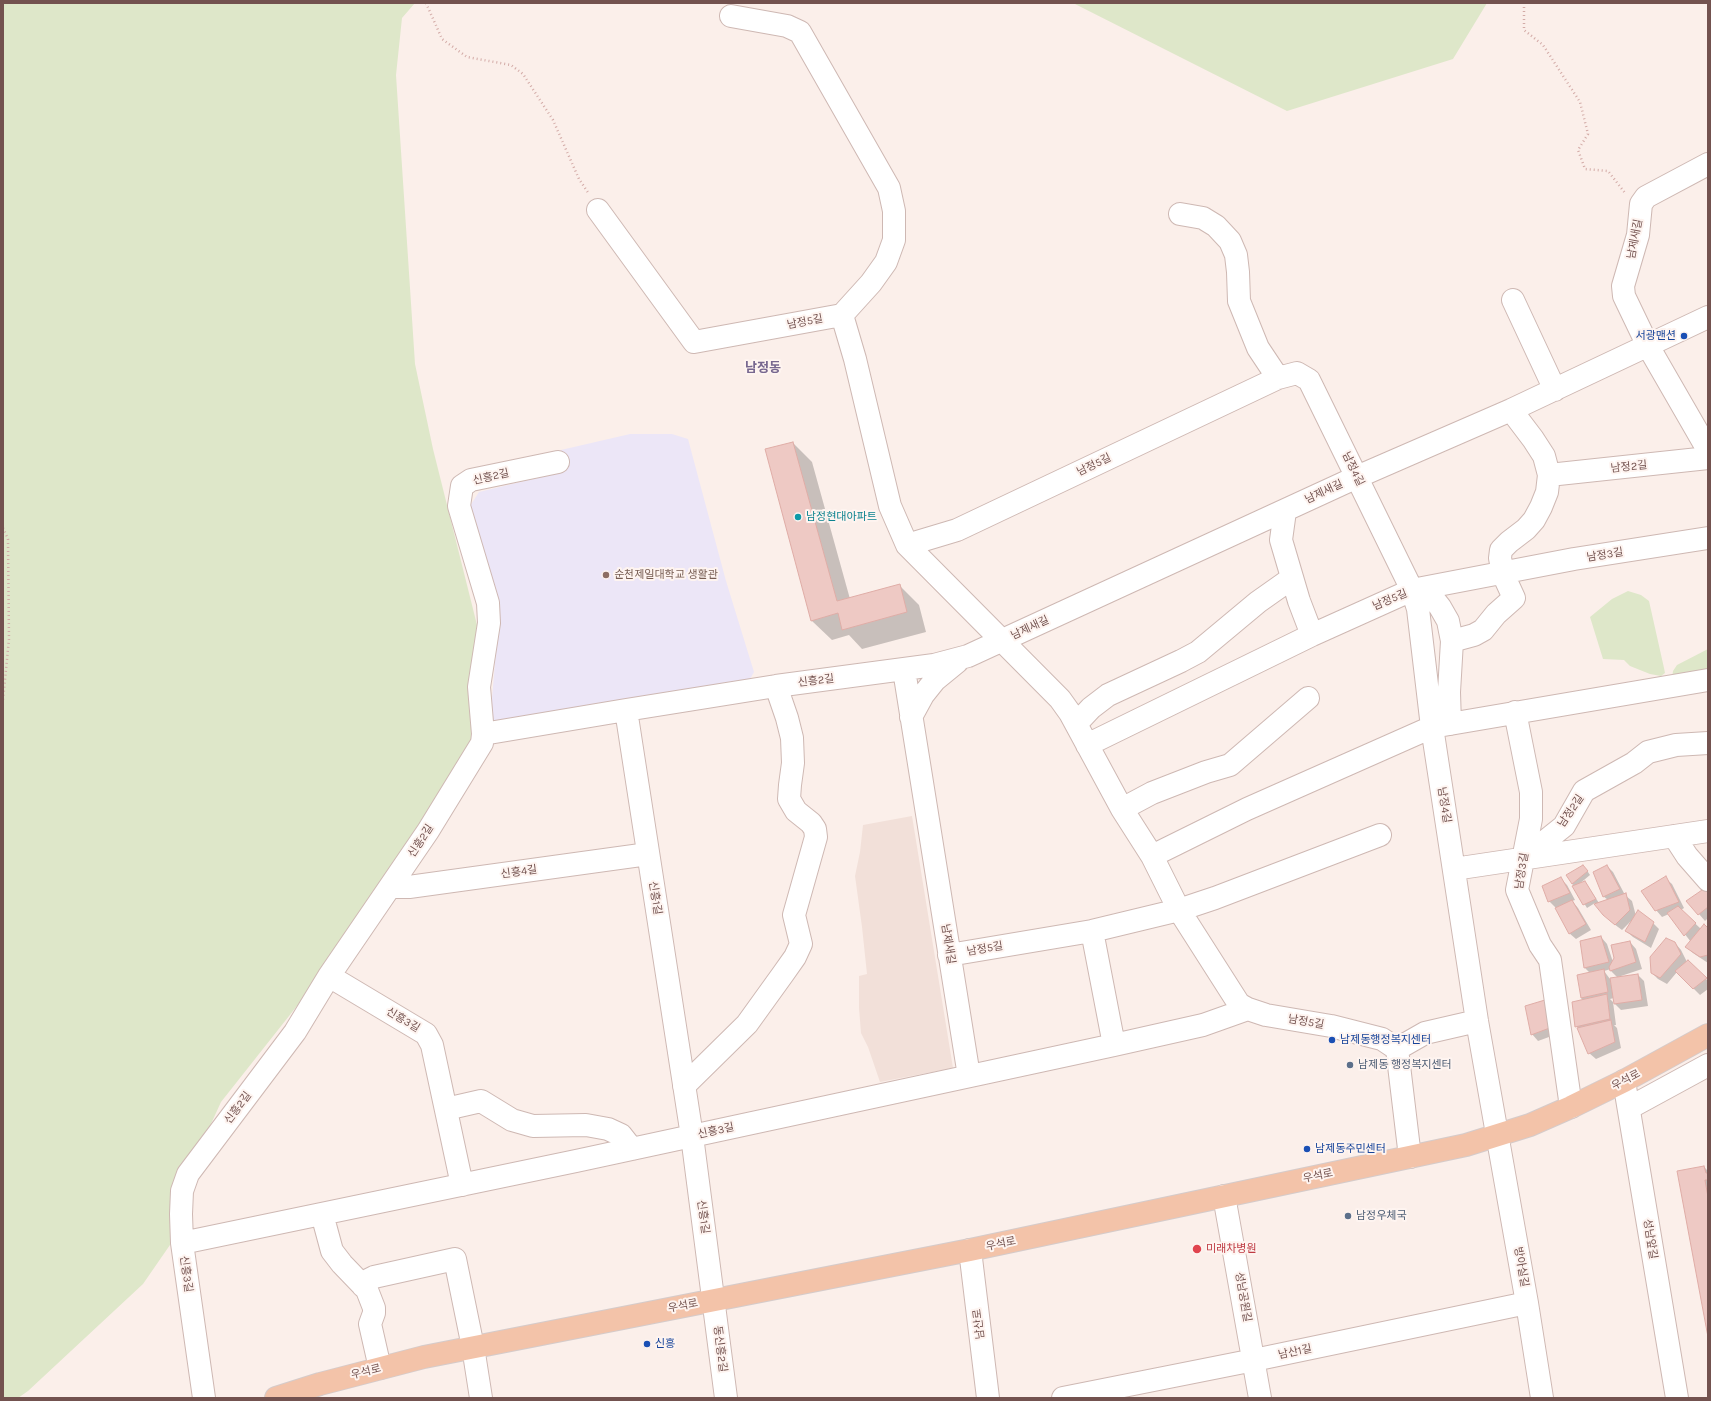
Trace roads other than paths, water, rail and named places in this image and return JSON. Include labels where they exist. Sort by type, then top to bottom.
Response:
[{"type":"main road","name":"우석로","points":[[276,1398],[320,1384],[380,1368],[473,1347],[970,1250],[1466,1145],[1530,1126],[1624,1081],[1708,1035]]},
{"type":"street","points":[[731,16],[787,26],[800,32],[889,188],[894,211],[894,240],[889,255],[886,262],[871,283],[842,315]]},
{"type":"street","name":"남제새길","points":[[1648,346],[1624,296],[1623,286],[1638,235],[1641,204],[1646,197],[1708,164]]},
{"type":"street","name":"남정5길","points":[[598,210],[694,342],[842,315],[890,506],[907,545],[1060,699],[1076,724],[1122,809],[1152,856],[1179,910],[1239,1004],[1248,1009],[1266,1014],[1331,1026],[1382,1039],[1397,1049]]},
{"type":"street","points":[[1180,214],[1203,218],[1216,226],[1230,241],[1236,255],[1239,301],[1258,348],[1278,378]]},
{"type":"street","points":[[1513,300],[1555,390]]},
{"type":"street","name":"남제새길","points":[[1002,641],[1357,477],[1555,390],[1708,317]]},
{"type":"street","points":[[1648,346],[1708,450]]},
{"type":"street","name":"남정4길","points":[[1278,378],[1297,372],[1309,380],[1357,477],[1419,589],[1418,609],[1441,726],[1454,869],[1476,1021],[1498,1136]]},
{"type":"street","name":"남정5길","points":[[907,545],[957,530],[1278,378]]},
{"type":"street","points":[[1452,641],[1474,635],[1483,630],[1496,614],[1514,598],[1503,574],[1500,558],[1502,550],[1534,520],[1547,492],[1550,475],[1544,456],[1511,410]]},
{"type":"street","name":"남정2길","points":[[1550,475],[1708,458]]},
{"type":"street","name":"신흥2길","points":[[182,1243],[182,1199],[188,1174],[295,1032],[329,976],[428,831],[482,743],[483,734],[479,687],[489,623],[488,603],[459,506],[462,486],[471,480],[558,462]]},
{"type":"street","points":[[1285,511],[1281,540],[1292,578],[1312,636]]},
{"type":"street","name":"남정3길","points":[[1503,574],[1574,560],[1708,538]]},
{"type":"street","points":[[1419,589],[1503,574]]},
{"type":"street","points":[[1076,724],[1091,708],[1108,695],[1198,652],[1252,606],[1292,578]]},
{"type":"street","points":[[1419,589],[1440,607],[1448,621],[1452,641],[1449,692],[1441,726]]},
{"type":"street","name":"남정5길","points":[[1087,745],[1312,636],[1419,589]]},
{"type":"street","name":"신흥2길","points":[[483,734],[776,686],[934,665],[964,657],[1002,641]]},
{"type":"street","points":[[911,717],[923,695],[935,680],[964,657]]},
{"type":"street","name":"남제새길","points":[[904,670],[969,1076]]},
{"type":"street","points":[[1152,856],[1247,808],[1441,726],[1515,712],[1708,680]]},
{"type":"street","points":[[684,1086],[747,1024],[791,962],[800,944],[794,915],[816,837],[815,829],[796,811],[789,799],[793,763],[792,738],[776,686]]},
{"type":"street","points":[[1122,809],[1152,793],[1206,772],[1230,765],[1308,698]]},
{"type":"street","name":"신흥1길","points":[[626,710],[692,1136],[714,1300]]},
{"type":"street","name":"남정3길","points":[[1515,712],[1531,792],[1531,819],[1517,890],[1540,945],[1550,960],[1571,1107]]},
{"type":"street","name":"남정2길","points":[[1523,858],[1564,826],[1584,791],[1634,763],[1648,752],[1676,744],[1708,743]]},
{"type":"street","points":[[1454,869],[1708,831]]},
{"type":"street","name":"남정5길","points":[[949,955],[1092,930],[1179,910],[1215,898],[1380,835]]},
{"type":"street","points":[[1674,836],[1687,856],[1708,880]]},
{"type":"street","name":"신흥4길","points":[[390,887],[409,887],[648,854]]},
{"type":"street","points":[[1092,930],[1114,1045]]},
{"type":"street","name":"신흥3길","points":[[329,976],[426,1034],[432,1046],[462,1185]]},
{"type":"street","points":[[969,1076],[1203,1025],[1248,1009]]},
{"type":"street","points":[[1410,1157],[1397,1049],[1425,1033],[1476,1021]]},
{"type":"street","points":[[1629,1108],[1708,1065]]},
{"type":"street","name":"신흥3길","points":[[204,1398],[182,1243],[632,1149],[969,1076]]},
{"type":"street","name":"성남앞길","points":[[1624,1081],[1676,1398]]},
{"type":"street","points":[[446,1109],[481,1101],[512,1120],[534,1126],[586,1126],[608,1129],[620,1135],[632,1149]]},
{"type":"street","name":"방아실길","points":[[1498,1136],[1542,1398]]},
{"type":"street","name":"성남공원길","points":[[1224,1196],[1260,1398]]},
{"type":"street","points":[[322,1214],[332,1251],[342,1264],[367,1290],[374,1308],[370,1324],[380,1368]]},
{"type":"street","name":"남산로","points":[[970,1250],[988,1398]]},
{"type":"street","points":[[363,1286],[368,1280],[374,1277],[455,1259],[473,1347],[481,1398]]},
{"type":"street","name":"동신흥2길","points":[[714,1300],[726,1398]]},
{"type":"street","name":"남산1길","points":[[1063,1398],[1130,1392],[1254,1360],[1527,1303]]},
{"type":"place","name":"서광맨션","points":[[1684,336]]},
{"type":"place","name":"남정현대아파트","points":[[798,517]]},
{"type":"place","name":"순천제일대학교 생활관","points":[[606,575]]},
{"type":"place","name":"남제동행정복지센터","points":[[1332,1040]]},
{"type":"place","name":"남제동 행정복지센터","points":[[1350,1065]]},
{"type":"place","name":"남제동주민센터","points":[[1307,1149]]},
{"type":"place","name":"남정우체국","points":[[1348,1216]]},
{"type":"place","name":"미래차병원","points":[[1197,1249]]},
{"type":"place","name":"신흥","points":[[647,1344]]},
{"type":"district","name":"남정동","points":[[763,368]]}]
